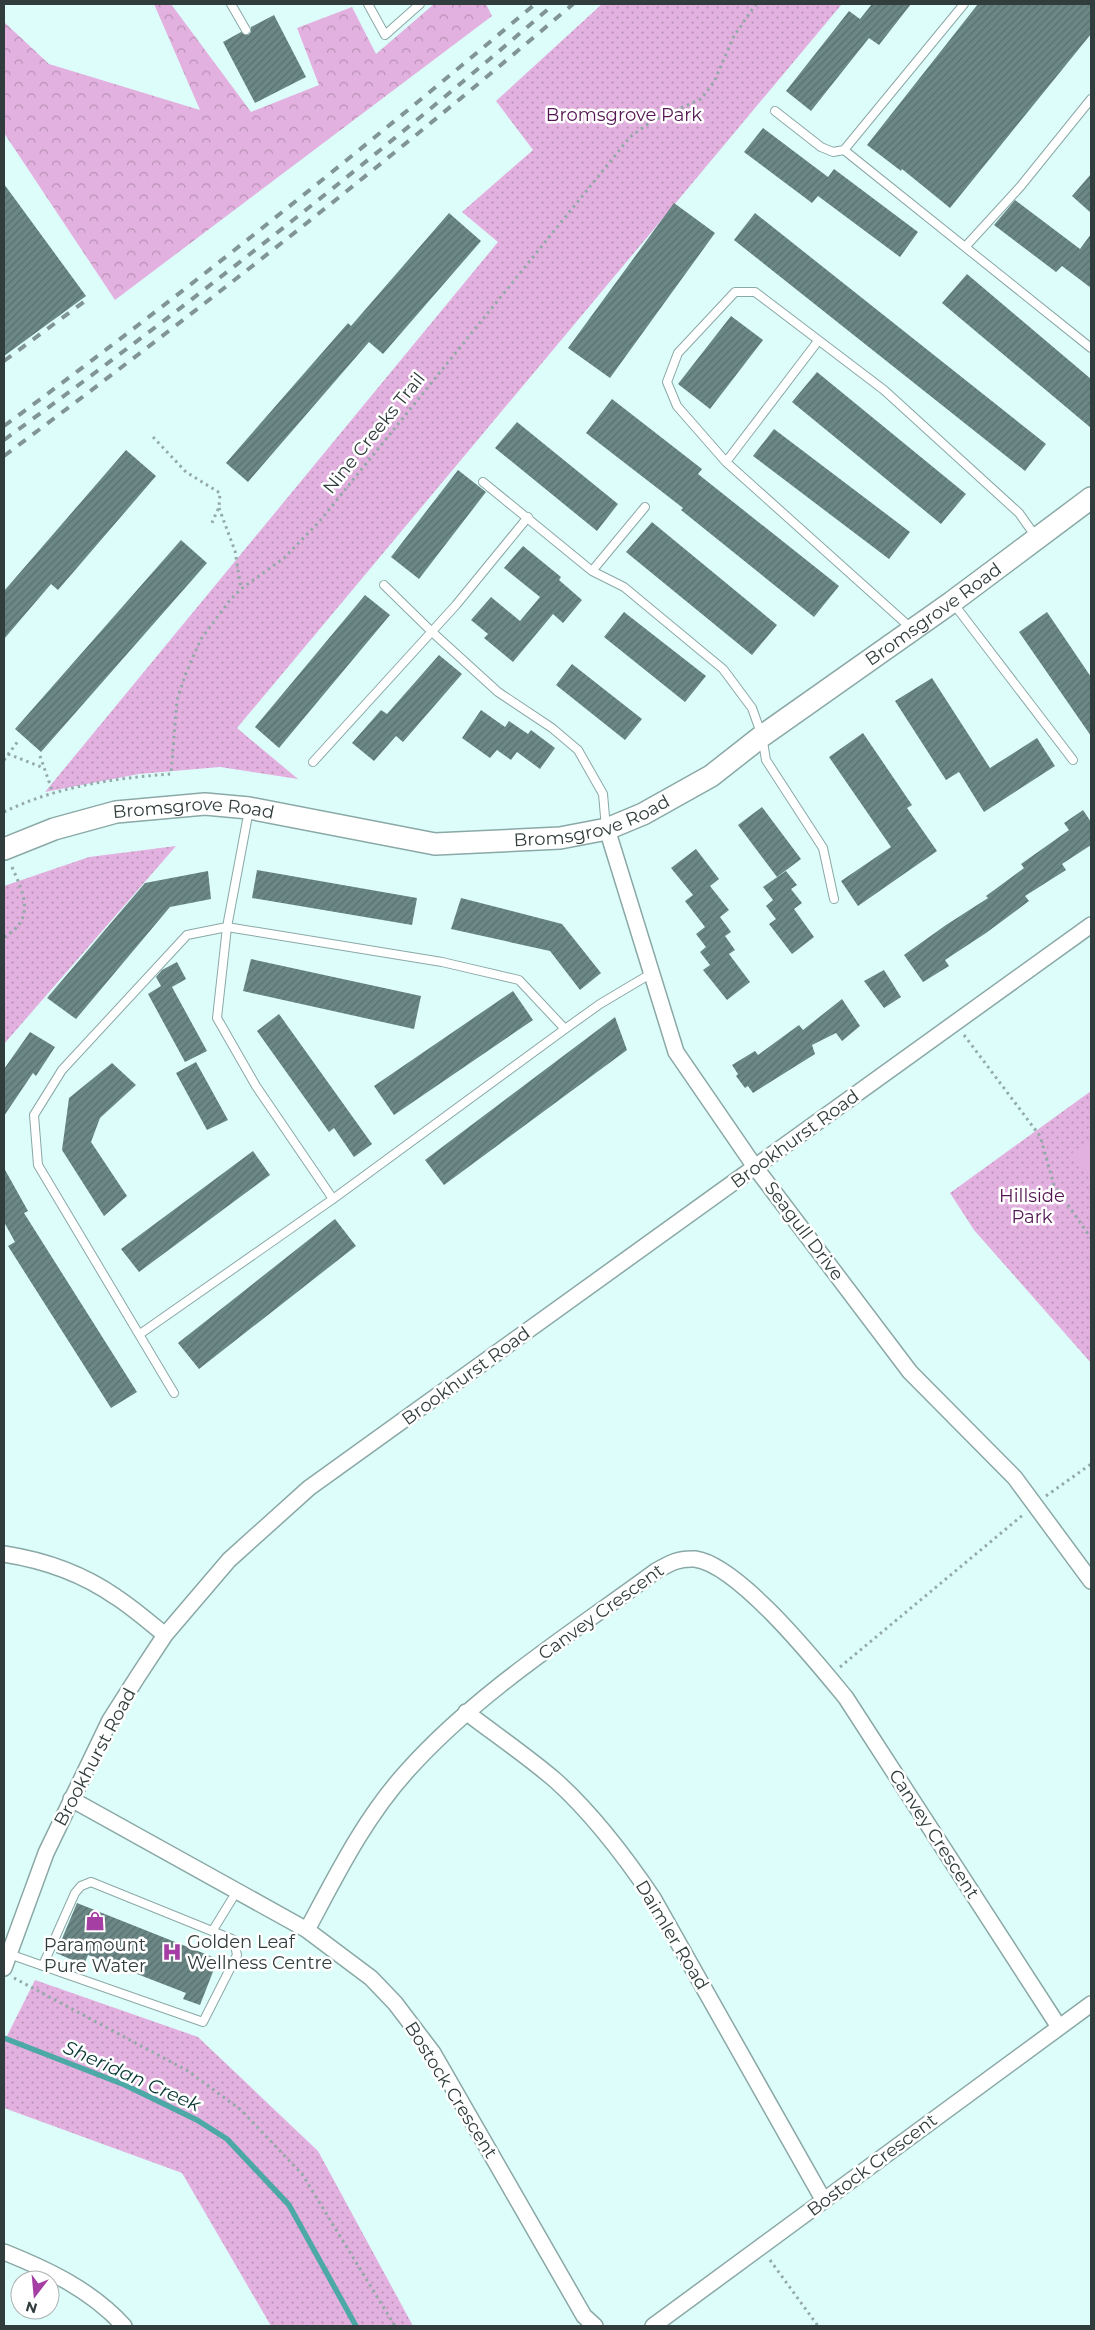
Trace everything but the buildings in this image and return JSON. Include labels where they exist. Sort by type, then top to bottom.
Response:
[{"type":"street","name":"Bromsgrove Road","points":[[8,859],[54,829],[116,812],[204,804],[249,808],[435,844],[560,838],[606,829],[643,814],[710,776],[762,736],[952,602],[1091,498]]},
{"type":"street","name":"Seagull Drive","points":[[606,829],[676,1052],[756,1167],[910,1372],[989,1449],[1036,1504],[1091,1581]]},
{"type":"street","name":"Brookhurst Road","points":[[8,1966],[46,1853],[110,1720],[165,1635],[229,1560],[309,1488],[1091,925]]},
{"type":"street","points":[[4,1554],[44,1563],[78,1576],[116,1596],[165,1635]]},
{"type":"street","name":"Canvey Crescent","points":[[306,1930],[347,1854],[374,1812],[408,1770],[466,1712],[656,1571],[677,1559],[697,1560],[738,1581],[805,1648],[828,1677],[876,1743],[1059,2027]]},
{"type":"street","name":"Daimler Road","points":[[466,1712],[554,1780],[593,1818],[624,1857],[653,1898],[824,2201]]},
{"type":"street","name":"Bostock Crescent","points":[[71,1799],[306,1930],[371,1978],[395,2003],[433,2053],[584,2316],[595,2326]]},
{"type":"street","name":"Bostock Crescent","points":[[654,2326],[1091,2004]]},
{"type":"street","points":[[4,2252],[42,2268],[80,2288],[111,2312],[124,2326]]},
{"type":"lane","points":[[231,4],[246,30]]},
{"type":"lane","points":[[368,4],[385,35],[420,4]]},
{"type":"lane","points":[[776,111],[822,147],[833,152],[844,150],[964,4]]},
{"type":"lane","points":[[966,246],[1020,187],[1091,99]]},
{"type":"lane","points":[[844,150],[1091,348]]},
{"type":"lane","points":[[913,630],[726,462],[677,406],[667,382],[678,353],[735,292],[755,292],[884,390],[1019,513],[1037,539]]},
{"type":"lane","points":[[726,462],[818,341]]},
{"type":"lane","points":[[483,482],[592,571],[624,587],[723,669],[752,708],[762,736],[766,760],[823,848],[834,899]]},
{"type":"lane","points":[[592,571],[645,506]]},
{"type":"lane","points":[[313,762],[482,574],[528,517]]},
{"type":"lane","points":[[384,585],[498,692],[552,728],[578,750],[603,794],[606,829]]},
{"type":"lane","points":[[952,602],[1073,760]]},
{"type":"lane","points":[[249,808],[227,927],[218,1018],[256,1086],[333,1199]]},
{"type":"lane","points":[[174,1393],[38,1165],[34,1115],[62,1070],[187,935],[227,927],[442,962],[520,980],[565,1029]]},
{"type":"lane","points":[[140,1334],[333,1199],[600,1004],[652,973]]},
{"type":"lane","points":[[8,1966],[43,1965],[203,2022],[237,1955],[234,1940],[91,1882],[81,1886],[75,1893],[43,1965]]},
{"type":"lane","points":[[213,1930],[237,1891]]},
{"type":"path","name":"Nine Creeks Trail","points":[[4,812],[23,802],[52,793],[98,783],[171,774],[177,700],[186,673],[201,639],[230,600],[241,589],[284,558],[319,522],[630,137],[652,120],[701,100],[714,82],[734,36],[756,4]]},
{"type":"path","points":[[153,437],[186,472],[220,493],[219,507],[211,525]]},
{"type":"path","points":[[219,507],[235,551],[241,589]]},
{"type":"path","points":[[4,760],[18,741]]},
{"type":"path","points":[[8,754],[44,769]]},
{"type":"path","points":[[40,756],[52,793]]},
{"type":"path","points":[[4,937],[22,923],[25,911],[24,895],[8,859]]},
{"type":"path","points":[[955,1023],[1040,1136],[1054,1185],[1091,1238]]},
{"type":"path","points":[[828,1677],[1036,1504],[1091,1464]]},
{"type":"path","points":[[8,1966],[188,2071],[241,2110],[302,2174],[395,2326]]},
{"type":"path","points":[[761,2247],[818,2326]]},
{"type":"green space","points":[[154,4],[171,4],[251,112],[319,85],[297,28],[352,7],[376,54],[434,4],[486,4],[492,16],[115,300],[4,133],[4,22],[49,64],[200,110]]},
{"type":"green space","name":"Bromsgrove Park","points":[[602,4],[842,4],[237,728],[298,779],[220,767],[139,774],[45,792],[498,242],[462,212],[533,150],[496,101]]},
{"type":"green space","points":[[176,846],[4,1044],[4,886],[89,857]]},
{"type":"green space","name":"Hillside Park","points":[[1091,1091],[1091,1363],[974,1230],[950,1193]]},
{"type":"green space","points":[[1091,1139],[1091,1181],[1072,1153]]},
{"type":"green space","points":[[35,1980],[198,2037],[318,2151],[413,2326],[271,2326],[182,2173],[4,2108],[4,2042]]},
{"type":"waterway","name":"Sheridan Creek","points":[[4,2038],[125,2085],[197,2120],[227,2139],[289,2205],[356,2326]]},
{"type":"railway","points":[[4,426],[273,220],[535,4]]},
{"type":"railway","points":[[4,440],[284,228],[554,4]]},
{"type":"railway","points":[[4,456],[292,235],[504,63],[573,4]]},
{"type":"railway","points":[[4,361],[85,301]]},
{"type":"place","name":"Paramount Pure Water","points":[[95,1921]]},
{"type":"place","name":"Golden Leaf Wellness Centre","points":[[172,1952]]}]
